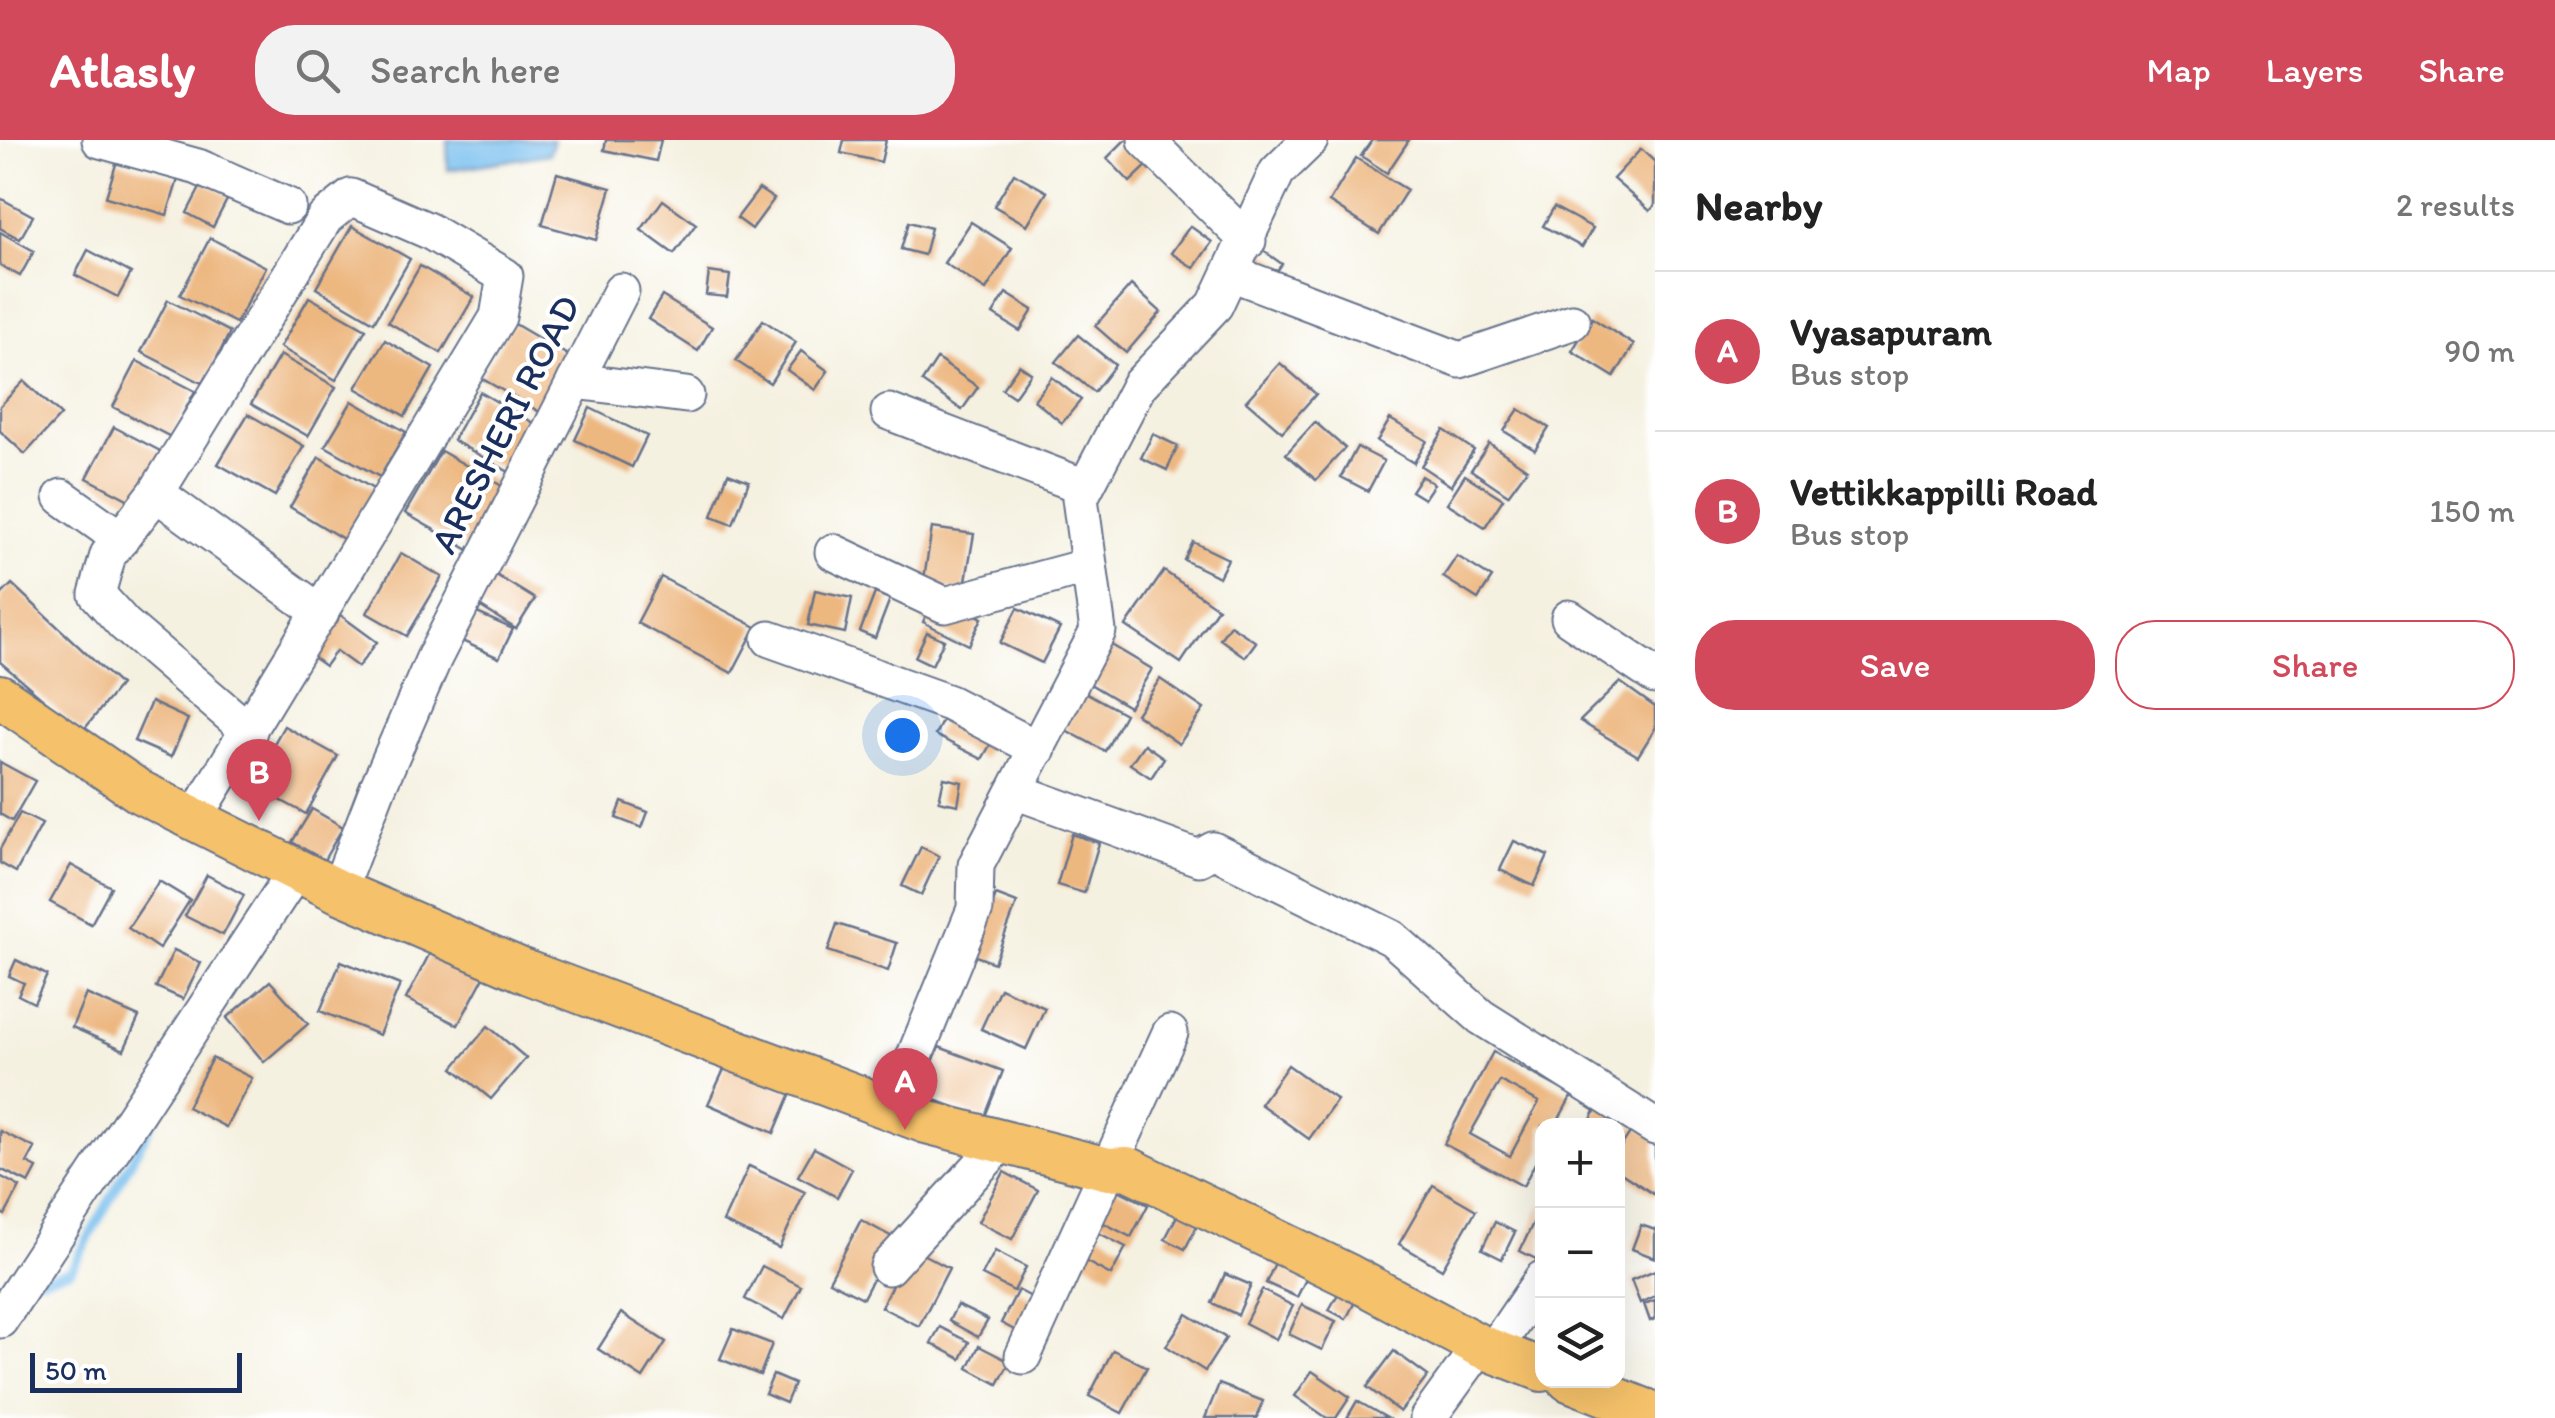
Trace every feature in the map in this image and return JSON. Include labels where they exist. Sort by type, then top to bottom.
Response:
[{"type":"main road","points":[[0,696],[140,792],[338,892],[530,973],[926,1122],[1108,1169],[1127,1168],[1350,1276],[1487,1349],[1535,1367]]},
{"type":"main road","points":[[1589,1388],[1655,1414]]},
{"type":"street","points":[[100,140],[198,168],[288,206]]},
{"type":"street","points":[[1146,140],[1248,240]]},
{"type":"street","points":[[893,1109],[975,909],[976,865],[1098,631],[1080,498],[1140,385],[1215,305],[1278,172],[1310,140]]},
{"type":"street","points":[[194,819],[249,731],[321,613],[498,317],[505,276],[429,231],[350,197],[325,218],[156,493],[108,554],[97,594],[124,624],[249,731]]},
{"type":"street","points":[[1231,273],[1460,360],[1572,322]]},
{"type":"street","name":"ARESHERI ROAD","points":[[338,892],[434,658],[620,291]]},
{"type":"street","points":[[575,380],[686,395]]},
{"type":"street","points":[[889,412],[1085,487]]},
{"type":"street","points":[[156,493],[321,613]]},
{"type":"street","points":[[62,497],[120,539]]},
{"type":"street","points":[[832,552],[945,604],[1089,566]]},
{"type":"street","points":[[1570,618],[1655,676]]},
{"type":"street","points":[[770,638],[949,703],[1038,749]]},
{"type":"street","points":[[1015,791],[1198,858],[1213,850],[1392,938],[1481,1017],[1655,1127]]},
{"type":"street","points":[[0,1320],[295,872]]},
{"type":"street","points":[[1023,1356],[1170,1033]]},
{"type":"street","points":[[888,1267],[1002,1142]]},
{"type":"street","points":[[1428,1418],[1535,1288]]},
{"type":"water","points":[[447,140],[554,140],[549,154],[448,170]]},
{"type":"building","points":[[606,140],[661,140],[656,161],[604,150]]},
{"type":"building","points":[[844,140],[886,140],[881,162],[841,153]]},
{"type":"building","points":[[1125,140],[1133,140],[1153,160],[1130,182],[1107,158]]},
{"type":"building","points":[[1372,140],[1409,140],[1387,173],[1361,156]]},
{"type":"building","points":[[1641,149],[1655,162],[1655,205],[1650,211],[1613,179]]},
{"type":"building","points":[[1356,158],[1407,190],[1379,234],[1329,202]]},
{"type":"building","points":[[117,161],[178,179],[167,215],[106,197]]},
{"type":"building","points":[[557,173],[611,188],[596,240],[542,225]]},
{"type":"building","points":[[1014,173],[1047,192],[1027,225],[994,206]]},
{"type":"building","points":[[203,182],[229,196],[213,227],[187,213]]},
{"type":"building","points":[[759,189],[774,199],[752,229],[737,218]]},
{"type":"building","points":[[0,198],[33,216],[20,239],[0,228]]},
{"type":"building","points":[[663,200],[696,224],[674,254],[641,230]]},
{"type":"building","points":[[1554,207],[1593,228],[1582,247],[1543,226]]},
{"type":"building","points":[[909,222],[931,228],[924,255],[901,249]]},
{"type":"building","points":[[971,222],[1012,248],[986,290],[944,263]]},
{"type":"building","points":[[352,226],[410,259],[374,322],[316,288]]},
{"type":"building","points":[[1190,226],[1212,242],[1194,268],[1171,253]]},
{"type":"building","points":[[0,232],[34,251],[20,276],[0,265]]},
{"type":"building","points":[[210,238],[266,267],[236,323],[180,295]]},
{"type":"building","points":[[1261,249],[1282,264],[1269,282],[1248,268]]},
{"type":"building","points":[[88,250],[131,273],[118,297],[75,275]]},
{"type":"building","points":[[420,266],[474,297],[441,353],[388,322]]},
{"type":"building","points":[[709,272],[730,275],[727,297],[706,295]]},
{"type":"building","points":[[1131,285],[1161,312],[1126,353],[1095,326]]},
{"type":"building","points":[[1006,293],[1033,310],[1020,331],[993,314]]},
{"type":"building","points":[[662,296],[712,327],[698,351],[648,319]]},
{"type":"building","points":[[309,297],[366,329],[336,380],[280,347]]},
{"type":"building","points":[[168,300],[230,332],[204,384],[141,352]]},
{"type":"building","points":[[1592,318],[1634,345],[1614,377],[1572,351]]},
{"type":"building","points":[[763,320],[796,342],[770,383],[736,361]]},
{"type":"building","points":[[513,323],[576,360],[545,415],[481,378]]},
{"type":"building","points":[[1078,335],[1115,365],[1094,392],[1056,362]]},
{"type":"building","points":[[385,340],[433,368],[405,416],[356,388]]},
{"type":"building","points":[[801,351],[828,371],[815,390],[787,370]]},
{"type":"building","points":[[280,355],[336,387],[308,436],[251,404]]},
{"type":"building","points":[[937,359],[978,387],[962,410],[922,382]]},
{"type":"building","points":[[137,361],[195,391],[171,437],[113,407]]},
{"type":"building","points":[[1280,363],[1316,394],[1282,432],[1246,401]]},
{"type":"building","points":[[1019,365],[1031,373],[1014,397],[1002,389]]},
{"type":"building","points":[[1052,377],[1081,400],[1062,423],[1034,400]]},
{"type":"building","points":[[24,381],[61,415],[25,454],[0,431],[0,406]]},
{"type":"building","points":[[480,392],[544,429],[516,476],[453,440]]},
{"type":"building","points":[[352,401],[406,432],[380,477],[325,446]]},
{"type":"building","points":[[590,408],[647,436],[632,467],[575,440]]},
{"type":"building","points":[[1519,409],[1549,428],[1535,450],[1504,431]]},
{"type":"building","points":[[248,414],[304,446],[275,496],[218,464]]},
{"type":"building","points":[[1390,419],[1427,441],[1414,463],[1377,441]]},
{"type":"building","points":[[1315,422],[1345,448],[1316,480],[1286,454]]},
{"type":"building","points":[[114,427],[164,453],[137,504],[87,478]]},
{"type":"building","points":[[1444,430],[1474,450],[1451,486],[1421,466]]},
{"type":"building","points":[[1153,434],[1178,446],[1167,470],[1141,458]]},
{"type":"building","points":[[1489,443],[1527,469],[1508,495],[1471,470]]},
{"type":"building","points":[[1357,447],[1384,461],[1368,491],[1341,477]]},
{"type":"building","points":[[441,451],[507,489],[471,551],[405,513]]},
{"type":"building","points":[[319,457],[375,490],[345,540],[290,507]]},
{"type":"building","points":[[728,473],[749,481],[733,524],[712,516]]},
{"type":"building","points":[[1465,475],[1503,499],[1485,527],[1447,503]]},
{"type":"building","points":[[1421,476],[1434,484],[1424,499],[1411,491]]},
{"type":"building","points":[[932,528],[974,534],[964,592],[923,585]]},
{"type":"building","points":[[1193,542],[1228,559],[1219,577],[1184,560]]},
{"type":"building","points":[[401,553],[442,577],[407,636],[367,613]]},
{"type":"building","points":[[1457,556],[1492,578],[1478,599],[1443,577]]},
{"type":"building","points":[[1164,571],[1218,608],[1181,663],[1126,626]]},
{"type":"building","points":[[496,575],[535,599],[516,629],[478,605]]},
{"type":"building","points":[[661,577],[756,627],[732,673],[637,623]]},
{"type":"building","points":[[12,584],[120,685],[82,732],[0,662],[0,596]]},
{"type":"building","points":[[815,590],[852,598],[845,633],[808,625]]},
{"type":"building","points":[[875,593],[890,599],[875,638],[860,632]]},
{"type":"building","points":[[464,607],[513,629],[499,658],[451,636]]},
{"type":"building","points":[[930,607],[961,607],[982,618],[969,645],[923,622]]},
{"type":"building","points":[[1018,608],[1060,628],[1042,663],[1000,643]]},
{"type":"building","points":[[332,609],[377,642],[358,667],[336,651],[325,666],[303,650]]},
{"type":"building","points":[[1230,625],[1256,642],[1245,657],[1220,639]]},
{"type":"building","points":[[927,632],[944,640],[932,665],[915,657]]},
{"type":"building","points":[[1103,640],[1152,669],[1129,707],[1080,678]]},
{"type":"building","points":[[1160,679],[1204,709],[1179,744],[1136,714]]},
{"type":"building","points":[[1620,682],[1655,707],[1655,729],[1638,756],[1580,721]]},
{"type":"building","points":[[1085,692],[1125,714],[1105,751],[1064,729]]},
{"type":"building","points":[[151,702],[188,719],[171,757],[134,741]]},
{"type":"building","points":[[949,708],[997,733],[982,759],[935,735]]},
{"type":"building","points":[[284,726],[338,756],[306,814],[251,784]]},
{"type":"building","points":[[1144,744],[1164,758],[1151,778],[1130,764]]},
{"type":"building","points":[[0,762],[35,781],[12,821],[0,814]]},
{"type":"building","points":[[944,778],[962,782],[958,805],[939,801]]},
{"type":"building","points":[[622,802],[648,812],[642,828],[616,818]]},
{"type":"building","points":[[312,809],[343,827],[324,860],[292,842]]},
{"type":"building","points":[[20,813],[42,824],[16,872],[0,863],[0,849]]},
{"type":"building","points":[[1072,834],[1099,843],[1084,893],[1057,885]]},
{"type":"building","points":[[1514,841],[1548,856],[1534,886],[1500,870]]},
{"type":"building","points":[[921,847],[939,856],[921,895],[902,886]]},
{"type":"building","points":[[71,865],[111,887],[91,924],[50,902]]},
{"type":"building","points":[[207,875],[244,895],[223,935],[185,916]]},
{"type":"building","points":[[159,881],[190,900],[159,949],[128,928]]},
{"type":"building","points":[[996,895],[1017,903],[994,963],[973,955]]},
{"type":"building","points":[[837,924],[897,943],[888,971],[828,951]]},
{"type":"building","points":[[433,947],[485,975],[458,1025],[406,999]]},
{"type":"building","points":[[174,950],[201,963],[183,999],[156,987]]},
{"type":"building","points":[[16,960],[47,975],[34,1003],[18,995],[24,983],[9,976]]},
{"type":"building","points":[[341,961],[400,985],[379,1035],[320,1011]]},
{"type":"building","points":[[270,981],[308,1024],[264,1062],[227,1018]]},
{"type":"building","points":[[1000,988],[1045,1008],[1026,1049],[981,1029]]},
{"type":"building","points":[[86,994],[139,1017],[124,1050],[72,1027]]},
{"type":"building","points":[[488,1026],[526,1058],[491,1099],[453,1068]]},
{"type":"building","points":[[939,1047],[1003,1071],[984,1119],[920,1094]]},
{"type":"building","points":[[1493,1052],[1572,1095],[1559,1118],[1535,1118],[1535,1163],[1523,1186],[1444,1144]],"holes":[[[1500,1081],[1539,1102],[1510,1156],[1470,1134]]]},
{"type":"building","points":[[212,1058],[252,1078],[226,1127],[187,1107]]},
{"type":"building","points":[[727,1063],[792,1091],[774,1133],[708,1104]]},
{"type":"building","points":[[1288,1065],[1337,1100],[1309,1139],[1260,1104]]},
{"type":"building","points":[[1598,1105],[1620,1116],[1619,1118],[1592,1118]]},
{"type":"building","points":[[1635,1125],[1655,1138],[1655,1195],[1625,1176],[1625,1140]]},
{"type":"building","points":[[0,1131],[35,1148],[27,1163],[37,1168],[29,1183],[0,1169]]},
{"type":"building","points":[[814,1148],[852,1169],[837,1197],[798,1176]]},
{"type":"building","points":[[749,1166],[805,1192],[779,1248],[723,1222]]},
{"type":"building","points":[[1004,1172],[1038,1190],[1012,1239],[978,1222]]},
{"type":"building","points":[[0,1176],[20,1187],[5,1215],[0,1212]]},
{"type":"building","points":[[1433,1185],[1476,1210],[1442,1269],[1399,1244]]},
{"type":"building","points":[[1112,1187],[1148,1205],[1131,1237],[1096,1219]]},
{"type":"building","points":[[1181,1208],[1201,1218],[1185,1249],[1165,1239]]},
{"type":"building","points":[[1535,1219],[1535,1258],[1520,1251]]},
{"type":"building","points":[[861,1220],[894,1238],[863,1298],[829,1281]]},
{"type":"building","points":[[1495,1222],[1515,1232],[1502,1259],[1482,1249]]},
{"type":"building","points":[[1641,1225],[1655,1230],[1655,1258],[1632,1249]]},
{"type":"building","points":[[1097,1232],[1126,1247],[1111,1275],[1083,1260]]},
{"type":"building","points":[[911,1248],[949,1268],[919,1326],[881,1307]]},
{"type":"building","points":[[995,1251],[1026,1267],[1014,1291],[982,1275]]},
{"type":"building","points":[[1278,1256],[1310,1271],[1297,1297],[1266,1283]]},
{"type":"building","points":[[762,1266],[801,1286],[784,1319],[745,1299]]},
{"type":"building","points":[[1655,1270],[1655,1296],[1640,1303],[1631,1280]]},
{"type":"building","points":[[1225,1274],[1251,1285],[1238,1315],[1212,1303]]},
{"type":"building","points":[[1342,1287],[1358,1296],[1346,1319],[1329,1310]]},
{"type":"building","points":[[1018,1290],[1041,1302],[1024,1335],[1001,1323]]},
{"type":"building","points":[[1262,1290],[1293,1306],[1276,1339],[1245,1323]]},
{"type":"building","points":[[1655,1300],[1655,1319],[1650,1321],[1644,1304]]},
{"type":"building","points":[[957,1305],[988,1320],[978,1337],[949,1321]]},
{"type":"building","points":[[1302,1305],[1336,1321],[1322,1350],[1289,1334]]},
{"type":"building","points":[[621,1313],[666,1342],[643,1378],[598,1349]]},
{"type":"building","points":[[1187,1314],[1226,1338],[1205,1371],[1166,1346]]},
{"type":"building","points":[[940,1327],[969,1342],[961,1359],[931,1343]]},
{"type":"building","points":[[733,1329],[772,1344],[760,1375],[720,1359]]},
{"type":"building","points":[[979,1346],[1010,1362],[998,1384],[968,1368]]},
{"type":"building","points":[[1113,1350],[1147,1367],[1122,1413],[1089,1396]]},
{"type":"building","points":[[1394,1351],[1428,1376],[1400,1412],[1367,1387]]},
{"type":"building","points":[[1312,1371],[1350,1397],[1336,1418],[1327,1418],[1295,1396]]},
{"type":"building","points":[[773,1375],[794,1384],[786,1403],[765,1394]]},
{"type":"building","points":[[1219,1384],[1263,1401],[1257,1418],[1205,1418]]},
{"type":"building","points":[[1357,1401],[1387,1418],[1347,1418]]},
{"type":"waterway","points":[[42,1279],[71,1270],[162,1105]]},
{"type":"place","name":"Vettikkappilli Road","points":[[259,821]]},
{"type":"place","name":"Vyasapuram","points":[[905,1130]]}]
